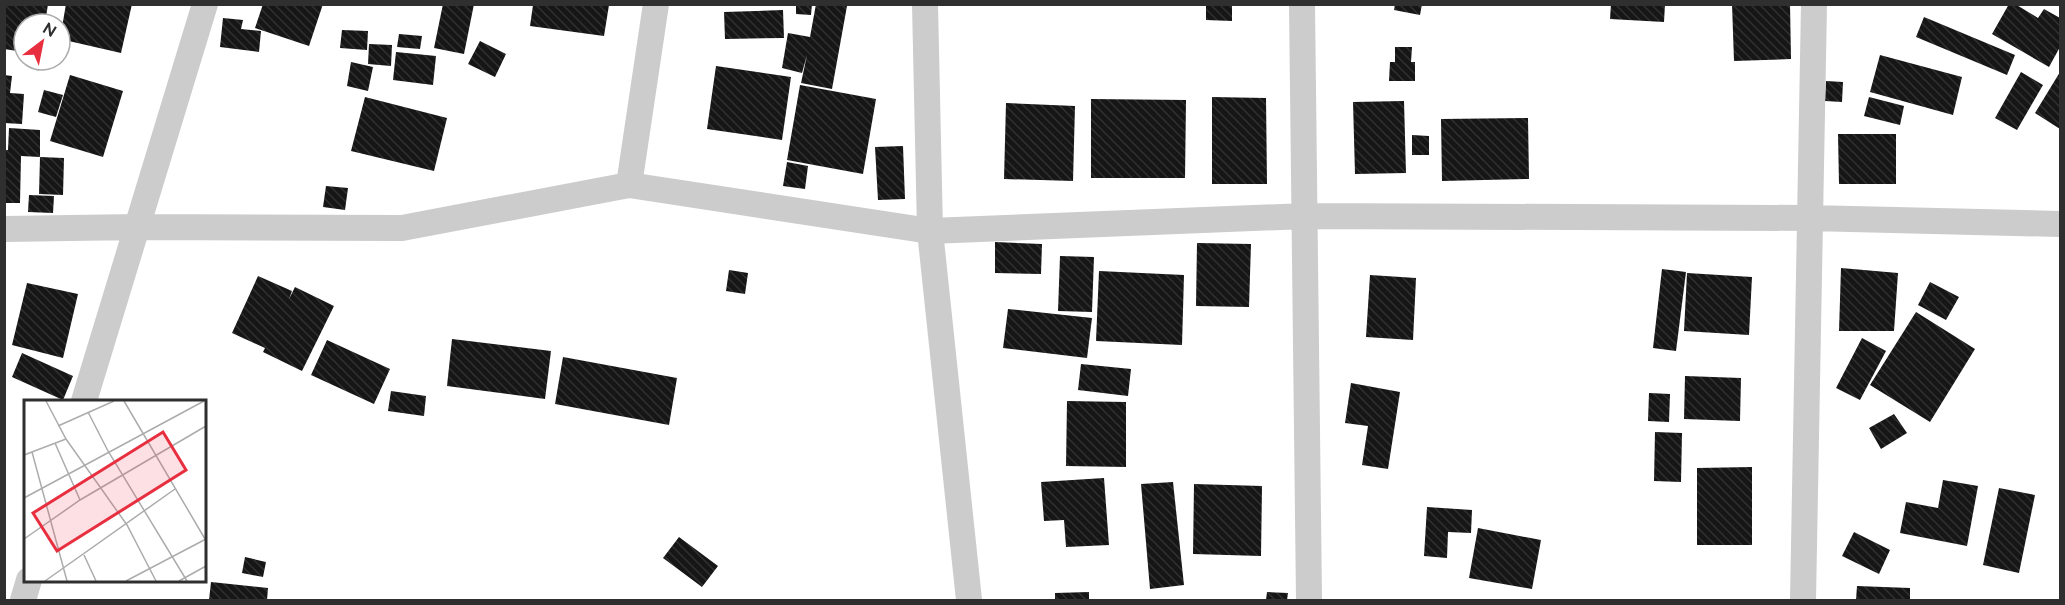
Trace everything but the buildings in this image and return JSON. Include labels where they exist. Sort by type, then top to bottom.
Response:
[{"type":"street","points":[[84,400],[205,4]]},
{"type":"street","points":[[629,185],[656,4]]},
{"type":"street","points":[[925,4],[930,231],[969,600]]},
{"type":"street","points":[[1302,4],[1309,600]]},
{"type":"street","points":[[1803,600],[1814,4]]},
{"type":"street","points":[[4,228],[402,228],[629,185],[930,231],[1305,216],[1810,218],[2061,224]]},
{"type":"street","points":[[22,600],[28,581]]}]
